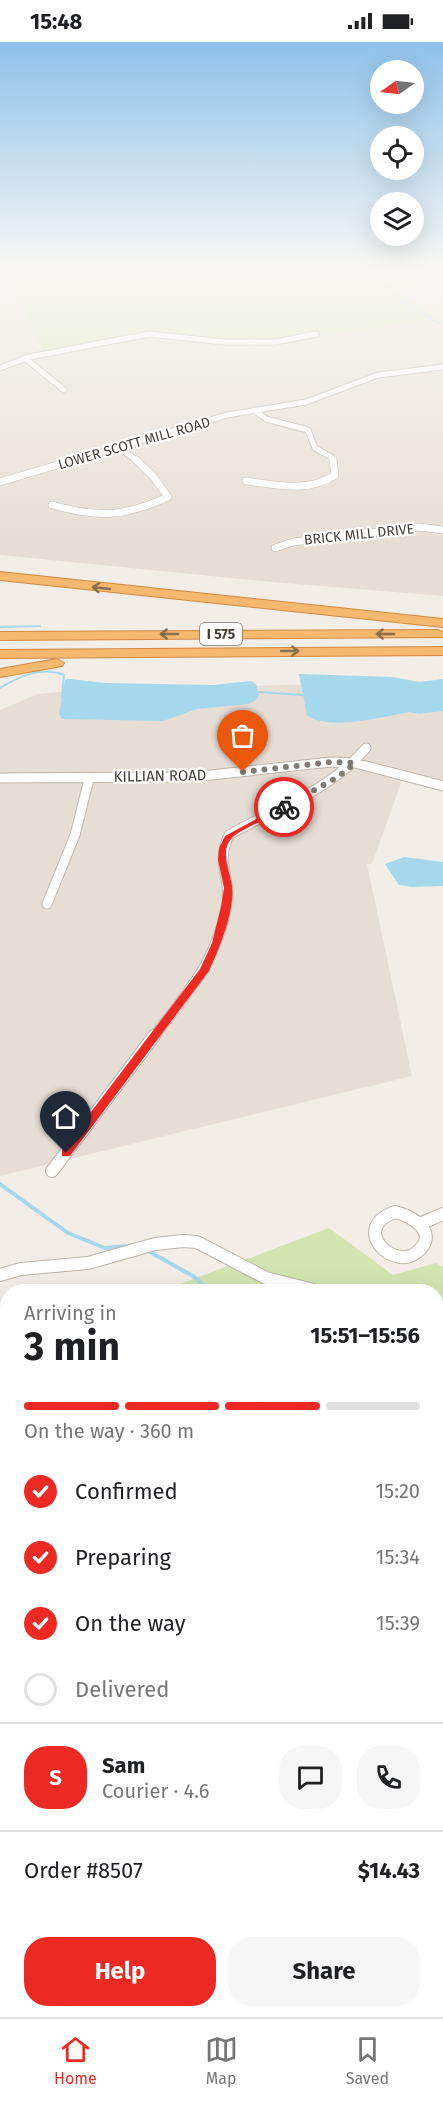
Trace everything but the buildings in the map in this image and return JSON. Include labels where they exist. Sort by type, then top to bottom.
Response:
[{"type":"highway","points":[[0,576],[443,623]]},
{"type":"highway","points":[[0,587],[70,584]]},
{"type":"highway","name":"I 575","points":[[0,636],[443,634]]},
{"type":"highway","name":"I 575","points":[[0,654],[443,651]]},
{"type":"highway","points":[[0,673],[55,663],[231,652]]},
{"type":"street","points":[[0,368],[17,361]]},
{"type":"street","points":[[29,361],[64,390]]},
{"type":"street","name":"LOWER SCOTT MILL ROAD","points":[[0,482],[227,415],[306,402],[378,375],[443,367]]},
{"type":"street","points":[[246,481],[295,487],[326,481],[335,475],[332,458],[328,453],[315,448],[308,430],[268,420],[254,410]]},
{"type":"street","points":[[52,505],[81,514],[110,516],[141,510],[168,497],[157,479],[137,459],[119,447]]},
{"type":"street","name":"BRICK MILL DRIVE","points":[[275,548],[283,543],[419,527],[443,530]]},
{"type":"street","points":[[52,1171],[204,971],[217,943],[225,907],[228,888],[222,860],[223,848],[229,836],[245,825],[305,797],[338,777],[355,763],[366,748]]},
{"type":"street","name":"KILLIAN ROAD","points":[[0,778],[89,779],[211,775],[321,763],[355,763],[443,786]]},
{"type":"street","points":[[47,904],[75,835],[89,779]]},
{"type":"street","points":[[405,1213],[415,1216],[422,1223],[426,1232],[426,1241],[415,1255],[395,1257],[378,1245],[374,1237],[375,1228],[386,1214],[405,1213]]},
{"type":"street","points":[[422,1223],[443,1214]]},
{"type":"street","points":[[0,1275],[18,1269],[88,1263],[147,1245],[187,1241],[197,1242],[267,1278],[291,1284]]},
{"type":"shaded area","points":[[0,361],[443,361],[443,596],[272,582],[0,555]]},
{"type":"shaded area","points":[[443,681],[443,786],[404,775],[372,864],[367,864],[412,1076],[0,1176],[0,710],[38,694],[84,690]]},
{"type":"green space","points":[[329,1228],[393,1275],[436,1263],[443,1267],[443,1284],[180,1284]]},
{"type":"water","points":[[299,674],[392,677],[420,682],[443,679],[443,711],[419,714],[410,712],[342,723],[316,720],[307,715]]},
{"type":"water","points":[[65,680],[106,683],[213,685],[251,681],[256,684],[259,695],[255,701],[248,704],[197,709],[163,721],[62,719],[59,714]]},
{"type":"water","points":[[404,857],[443,862],[443,886],[399,885],[385,864]]},
{"type":"waterway","points":[[0,627],[40,626]]},
{"type":"waterway","points":[[0,688],[31,674],[55,672],[64,675],[62,697]]},
{"type":"waterway","points":[[259,692],[303,695]]},
{"type":"waterway","points":[[0,1184],[68,1233],[105,1248],[129,1246]]},
{"type":"waterway","points":[[150,1252],[193,1276],[202,1284]]},
{"type":"way so far","points":[[243,772],[302,764],[355,763],[338,777],[284,807]]},
{"type":"route","points":[[66,1153],[204,971],[217,943],[225,907],[228,888],[222,860],[223,848],[229,836],[245,825],[284,807]]}]
